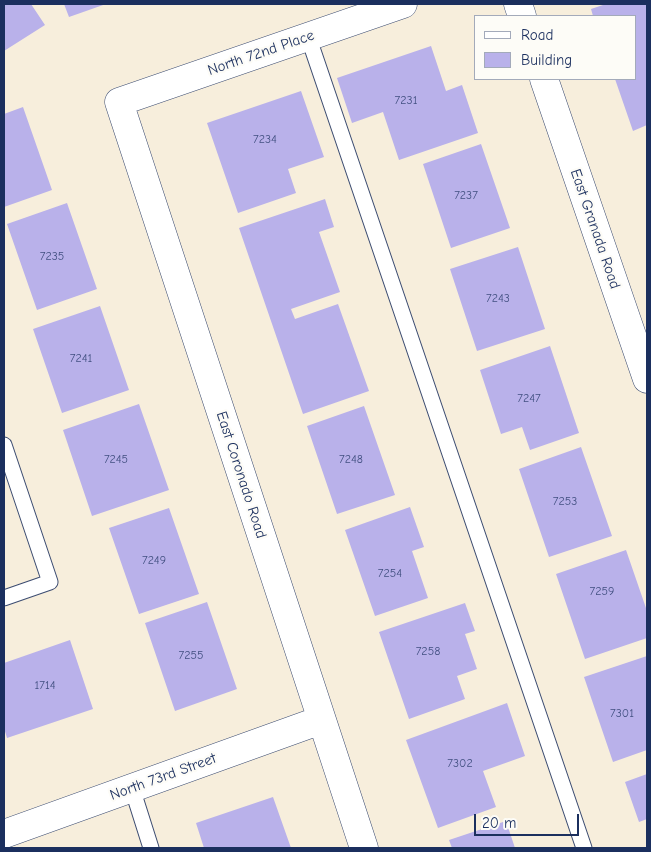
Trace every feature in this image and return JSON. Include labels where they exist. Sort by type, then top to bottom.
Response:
[{"type":"street","name":"North 72nd Place","points":[[119,102],[403,4]]},
{"type":"street","name":"East Granada Road","points":[[544,80],[647,379]]},
{"type":"street","name":"East Coronado Road","points":[[119,102],[364,848]]},
{"type":"street","name":"North 73rd Street","points":[[4,834],[321,720]]},
{"type":"lane","points":[[308,36],[584,848]]},
{"type":"lane","points":[[4,445],[50,582],[4,598]]},
{"type":"lane","points":[[132,788],[151,848]]},
{"type":"building","points":[[4,4],[31,4],[45,25],[4,51]]},
{"type":"building","points":[[64,4],[106,4],[69,17]]},
{"type":"building","points":[[606,4],[647,4],[647,125],[633,131],[615,80],[636,80],[636,15],[593,15],[591,9]]},
{"type":"building","points":[[431,46],[446,91],[462,85],[478,133],[399,160],[383,112],[352,123],[337,78]]},
{"type":"building","points":[[301,91],[324,157],[288,169],[296,193],[238,213],[207,123]]},
{"type":"building","points":[[23,107],[52,190],[4,207],[4,114]]},
{"type":"building","points":[[481,144],[510,228],[451,248],[423,164]]},
{"type":"building","points":[[325,199],[334,227],[319,232],[340,292],[291,309],[295,319],[338,304],[369,391],[303,414],[239,228]]},
{"type":"building","points":[[67,203],[97,289],[37,310],[7,224]]},
{"type":"building","points":[[518,247],[545,329],[477,351],[450,269]]},
{"type":"building","points":[[100,306],[129,390],[62,413],[33,329]]},
{"type":"building","points":[[550,346],[579,433],[530,450],[522,427],[501,434],[480,370]]},
{"type":"building","points":[[139,404],[169,490],[92,516],[63,430]]},
{"type":"building","points":[[364,406],[395,495],[337,514],[307,426]]},
{"type":"building","points":[[581,447],[612,536],[549,557],[519,469]]},
{"type":"building","points":[[410,507],[424,547],[412,551],[428,598],[375,616],[345,530]]},
{"type":"building","points":[[169,508],[199,594],[139,614],[109,528]]},
{"type":"building","points":[[626,550],[647,611],[647,638],[585,659],[556,574]]},
{"type":"building","points":[[207,602],[237,689],[175,711],[145,623]]},
{"type":"building","points":[[465,603],[475,631],[465,634],[477,669],[457,676],[465,699],[409,719],[379,632]]},
{"type":"building","points":[[70,640],[93,709],[7,738],[4,728],[4,663]]},
{"type":"building","points":[[647,656],[647,750],[613,762],[584,677]]},
{"type":"building","points":[[507,703],[525,756],[483,771],[496,807],[438,828],[406,740]]},
{"type":"building","points":[[647,774],[647,819],[639,822],[625,782]]},
{"type":"building","points":[[273,797],[291,848],[204,848],[196,823]]},
{"type":"building","points":[[506,821],[515,848],[452,848],[449,840]]}]
